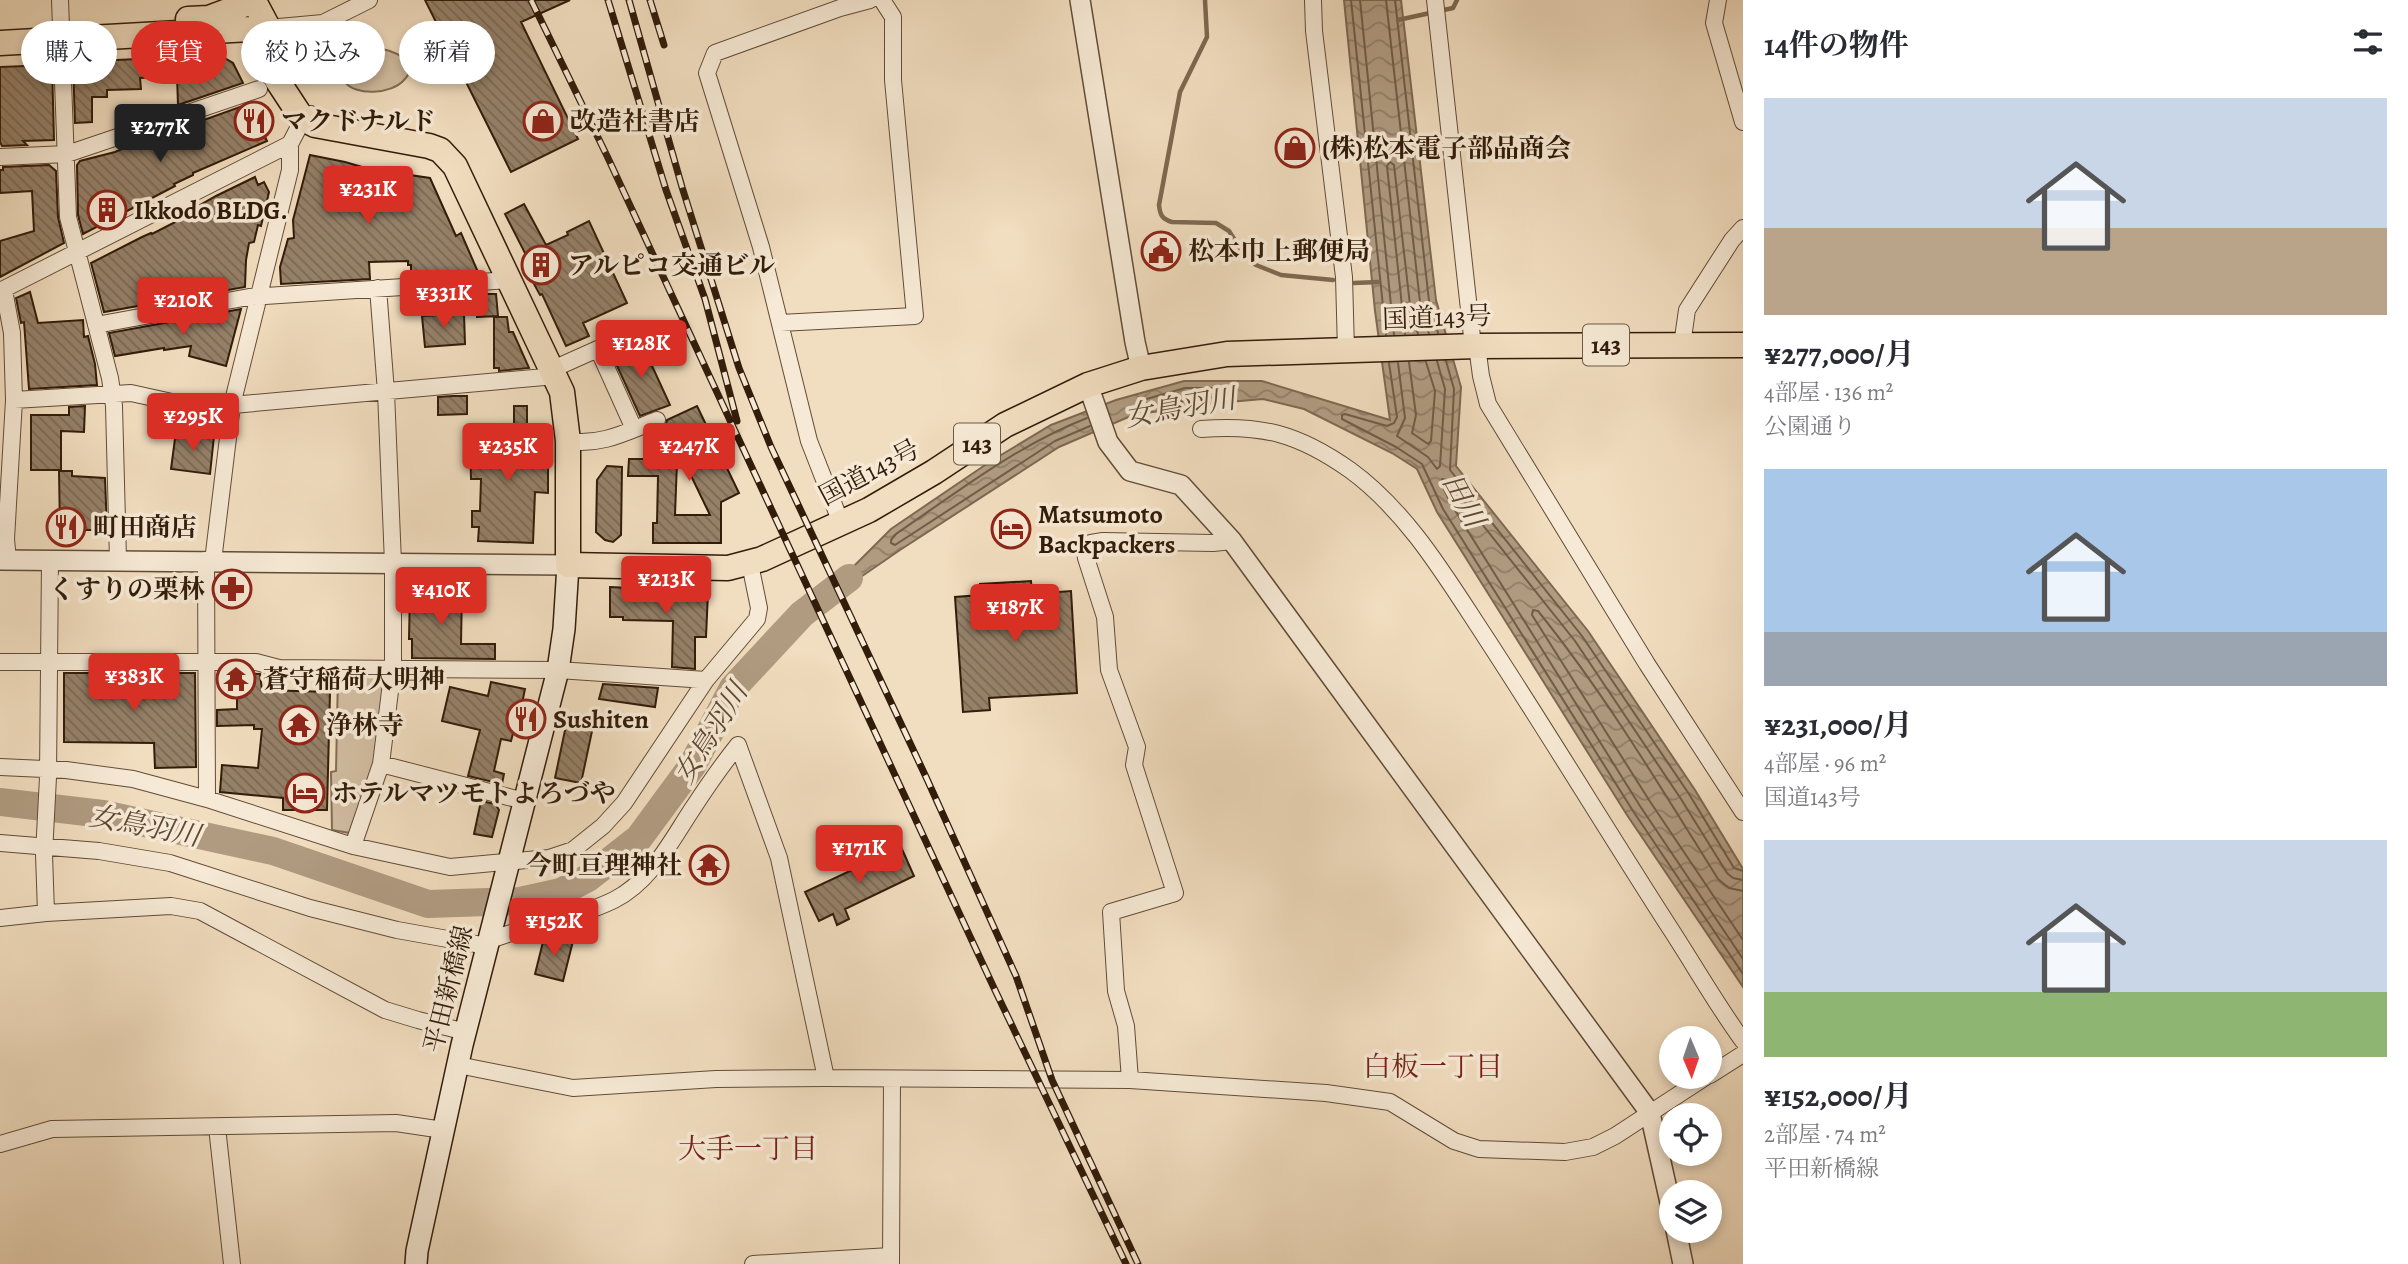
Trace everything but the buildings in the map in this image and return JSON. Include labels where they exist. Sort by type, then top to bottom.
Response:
[{"type":"highway","points":[[117,27],[209,18],[247,2],[255,21]]},
{"type":"highway","points":[[0,29],[21,30]]},
{"type":"highway","points":[[117,32],[241,29]]},
{"type":"highway","points":[[0,43],[21,40]]},
{"type":"highway","points":[[293,84],[314,119],[429,146],[446,156],[455,166],[554,373],[566,408],[568,565]]},
{"type":"highway","name":"国道143号","points":[[568,565],[728,568],[750,564],[869,510],[934,472],[1005,425],[1091,392],[1141,368],[1227,354],[1473,346],[1743,345]]},
{"type":"main road","name":"平田新橋線","points":[[416,1264],[458,1065],[558,670],[568,565]]},
{"type":"street","points":[[60,0],[61,21]]},
{"type":"street","points":[[327,21],[369,0]]},
{"type":"street","points":[[841,523],[809,441],[761,247],[707,73],[715,53],[840,8],[870,0]]},
{"type":"street","points":[[780,323],[915,316],[893,80],[893,17],[882,0]]},
{"type":"street","points":[[1080,0],[1141,368]]},
{"type":"street","points":[[1313,0],[1314,31],[1351,350]]},
{"type":"street","points":[[1435,0],[1473,346],[1488,404],[1647,664],[1743,812]]},
{"type":"street","points":[[1718,0],[1714,23],[1743,122]]},
{"type":"street","points":[[64,84],[68,217],[112,395],[118,560]]},
{"type":"street","points":[[0,157],[67,154],[259,89]]},
{"type":"street","points":[[314,119],[290,144],[2,290],[12,333],[14,400],[4,560],[568,565]]},
{"type":"street","points":[[207,799],[210,561],[232,405],[290,170],[290,144]]},
{"type":"street","points":[[1682,345],[1687,310],[1732,240],[1743,228]]},
{"type":"street","points":[[96,325],[259,296],[511,280]]},
{"type":"street","points":[[353,845],[381,764],[393,667],[393,563],[386,392],[378,288]]},
{"type":"street","points":[[14,400],[131,393],[200,408],[386,392],[554,373],[629,335]]},
{"type":"street","points":[[598,349],[634,429]]},
{"type":"street","points":[[1091,392],[1108,442],[1130,471],[1181,485],[1232,541],[1650,1112],[1665,1180]]},
{"type":"street","points":[[568,441],[587,444],[602,441],[657,420]]},
{"type":"street","points":[[1200,429],[1244,426],[1295,439],[1350,471],[1395,512],[1436,563],[1492,648],[1743,1041]]},
{"type":"street","points":[[1130,1080],[1126,1026],[1116,991],[1111,912],[1175,893],[1134,765],[1137,747],[1109,670],[1105,617],[1085,549],[1091,543],[1103,541],[1213,544],[1232,541]]},
{"type":"street","points":[[46,913],[50,560]]},
{"type":"street","points":[[0,767],[48,777],[133,779],[207,799],[353,845],[450,867],[506,869],[549,858],[573,850],[603,826],[624,803],[706,680],[757,619],[759,608],[750,564]]},
{"type":"street","points":[[0,663],[256,662],[279,668],[558,670],[706,680]]},
{"type":"street","points":[[0,843],[45,842],[170,863],[310,908],[397,930],[496,938],[568,916],[622,894],[654,867],[716,773],[738,745],[779,858],[825,1078]]},
{"type":"street","points":[[381,764],[524,801]]},
{"type":"street","points":[[0,918],[171,906],[200,911],[386,1010],[466,1032]]},
{"type":"street","points":[[1722,1067],[1743,1054]]},
{"type":"street","points":[[458,1065],[573,1088],[716,1079],[1130,1080],[1362,1097],[1390,1102],[1454,1141],[1494,1151],[1565,1152],[1593,1147],[1615,1136],[1687,1089]]},
{"type":"street","points":[[753,1264],[891,1260],[892,1080]]},
{"type":"street","points":[[0,1144],[52,1129],[396,1123],[443,1130]]},
{"type":"street","points":[[217,1127],[232,1264]]},
{"type":"street","points":[[1679,1243],[1683,1264]]},
{"type":"shaded area","points":[[385,50],[399,56],[398,85],[374,92],[356,90],[347,84],[385,84]]},
{"type":"shaded area","points":[[377,674],[384,679],[375,761],[350,833],[332,830],[331,772],[336,771],[338,675]]},
{"type":"water","name":"田川","points":[[1344,0],[1401,0],[1436,300],[1461,387],[1456,466],[1588,631],[1695,790],[1743,869],[1743,987],[1627,815],[1437,512],[1417,469],[1392,453],[1304,409],[1263,399],[1133,415],[1059,447],[804,616],[891,529],[991,461],[1051,425],[1116,400],[1184,381],[1262,381],[1390,420],[1375,311]]},
{"type":"waterway","points":[[1205,0],[1207,37],[1180,92],[1159,205],[1161,214],[1172,222],[1216,223],[1229,231],[1245,256],[1256,265],[1281,275],[1333,280]]},
{"type":"waterway","points":[[1398,20],[1453,8],[1457,0]]},
{"type":"waterway","points":[[1354,283],[1378,282]]},
{"type":"waterway","name":"女鳥羽川","points":[[0,802],[103,814],[273,851],[428,904],[520,901],[561,892],[588,878],[639,838],[692,766],[733,688],[802,614],[849,578]]},
{"type":"railway","points":[[531,0],[608,158],[994,988],[1126,1264]]},
{"type":"railway","points":[[608,0],[666,190],[705,299],[737,421]]},
{"type":"railway","points":[[629,0],[682,187],[739,368],[771,447],[1016,976],[1052,1080],[1138,1264]]},
{"type":"railway","points":[[650,0],[664,45]]},
{"type":"place","name":"マクドナルド","points":[[254,121]]},
{"type":"place","name":"改造社書店","points":[[543,121]]},
{"type":"place","name":"(株)松本電子部品商会","points":[[1295,148]]},
{"type":"place","name":"Ikkodo BLDG.","points":[[107,210]]},
{"type":"place","name":"松本巾上郵便局","points":[[1161,251]]},
{"type":"place","name":"アルピコ交通ビル","points":[[541,265]]},
{"type":"place","name":"町田商店","points":[[66,527]]},
{"type":"place","name":"Matsumoto Backpackers","points":[[1011,529]]},
{"type":"place","name":"くすりの栗林","points":[[232,589]]},
{"type":"place","name":"蒼守稲荷大明神","points":[[236,679]]},
{"type":"place","name":"Sushiten","points":[[526,719]]},
{"type":"place","name":"浄林寺","points":[[299,725]]},
{"type":"place","name":"ホテルマツモトよろづや","points":[[305,793]]},
{"type":"place","name":"今町亘理神社","points":[[709,865]]},
{"type":"district","name":"白板一丁目","points":[[1433,1066]]},
{"type":"district","name":"大手一丁目","points":[[748,1148]]}]
